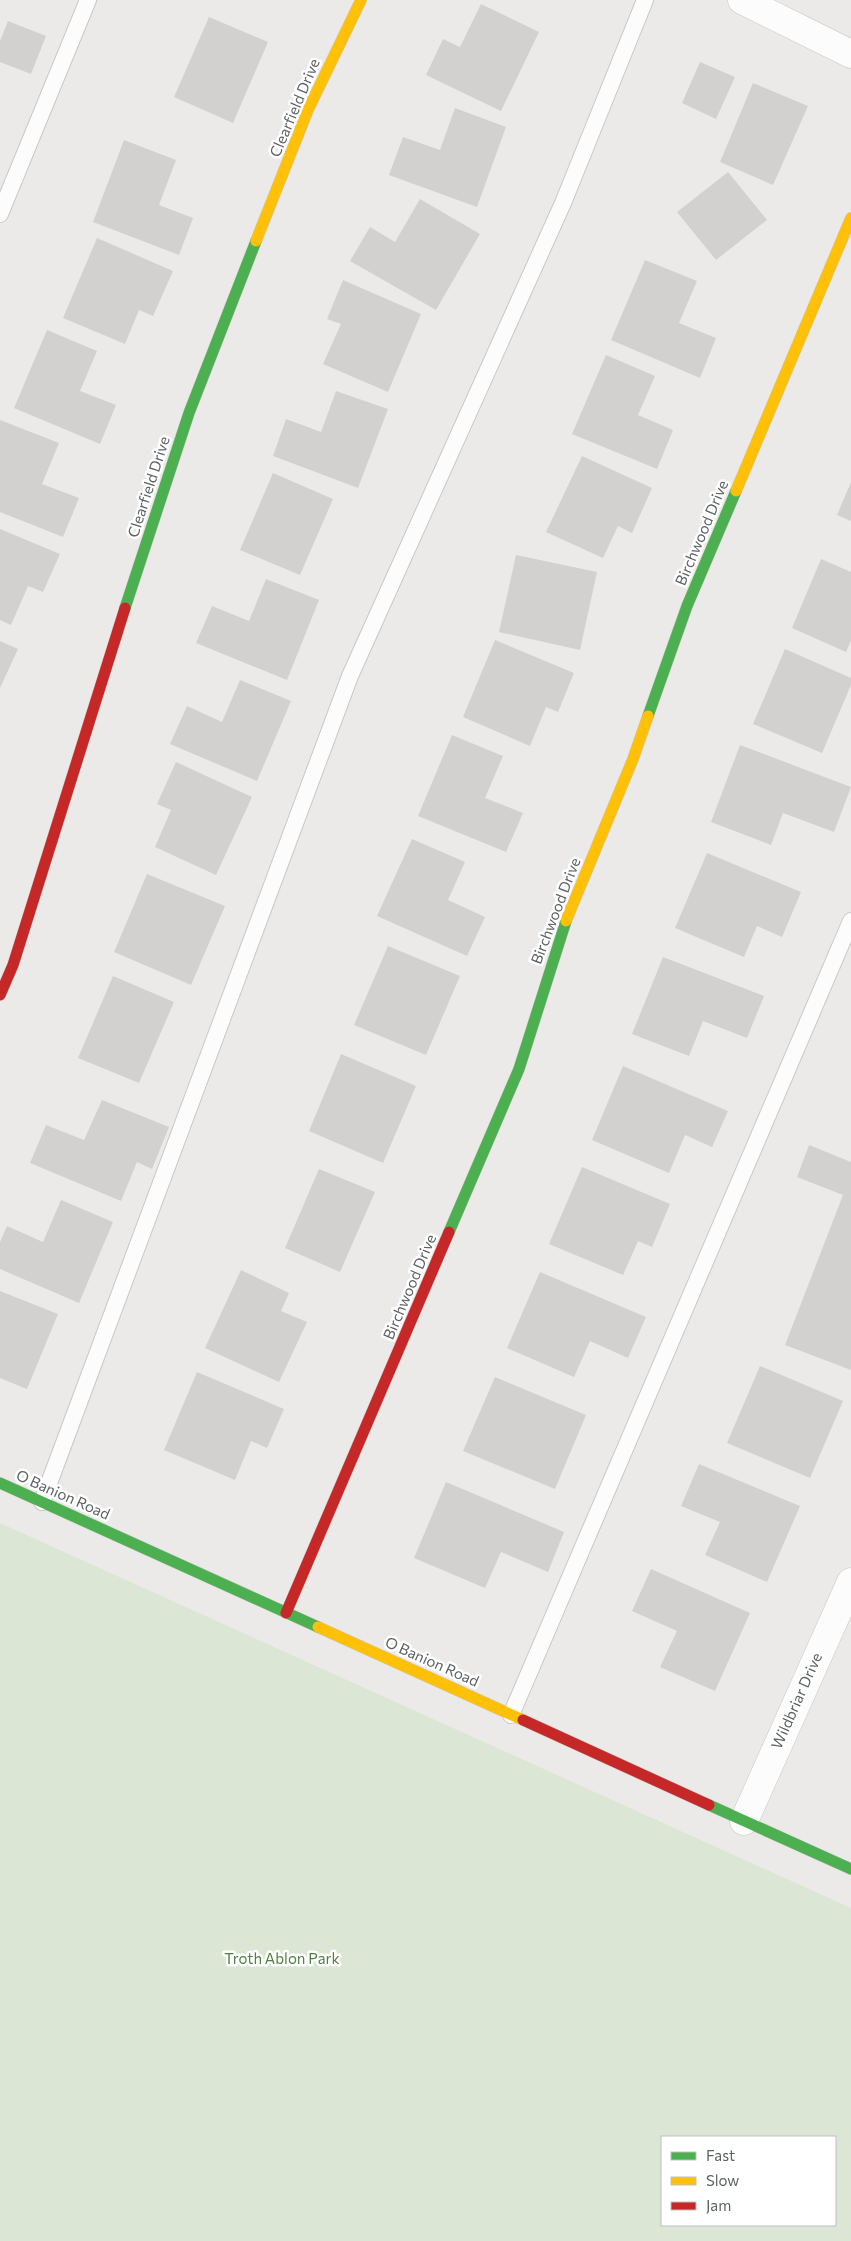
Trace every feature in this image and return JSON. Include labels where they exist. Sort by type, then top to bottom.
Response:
[{"type":"street","name":"Clearfield Drive","points":[[0,996],[13,965],[116,637],[189,413],[308,110],[361,0]]},
{"type":"street","points":[[742,0],[851,54]]},
{"type":"street","name":"Birchwood Drive","points":[[286,1613],[519,1069],[562,929],[633,759],[687,606],[851,218]]},
{"type":"street","name":"O Banion Road","points":[[0,1483],[851,1869]]},
{"type":"street","name":"Wildbriar Drive","points":[[744,1821],[851,1582]]},
{"type":"lane","points":[[0,214],[88,0]]},
{"type":"lane","points":[[42,1502],[350,676],[563,203],[645,0]]},
{"type":"lane","points":[[511,1715],[851,921]]},
{"type":"green space","name":"Troth Ablon Park","points":[[0,1523],[851,1908],[851,2241],[0,2241]]},
{"type":"building","points":[[481,4],[539,32],[501,111],[426,75],[443,39],[460,47]]},
{"type":"building","points":[[209,17],[268,42],[233,123],[174,97]]},
{"type":"building","points":[[8,21],[46,36],[31,74],[0,62],[0,41]]},
{"type":"building","points":[[700,62],[735,77],[716,119],[682,103]]},
{"type":"building","points":[[753,83],[808,106],[773,185],[720,162]]},
{"type":"building","points":[[455,108],[506,127],[477,207],[389,175],[403,137],[440,150]]},
{"type":"building","points":[[124,140],[176,160],[159,205],[193,218],[179,255],[93,222]]},
{"type":"building","points":[[728,172],[767,220],[716,260],[677,212]]},
{"type":"building","points":[[420,199],[480,234],[436,310],[350,261],[370,227],[395,242]]},
{"type":"building","points":[[97,238],[173,271],[153,316],[139,310],[125,344],[63,318]]},
{"type":"building","points":[[645,260],[697,281],[679,323],[716,338],[700,378],[611,340]]},
{"type":"building","points":[[343,280],[421,314],[388,392],[323,364],[341,324],[327,319]]},
{"type":"building","points":[[47,330],[97,351],[80,391],[116,405],[100,444],[14,408]]},
{"type":"building","points":[[606,355],[655,376],[638,415],[673,430],[657,469],[572,434]]},
{"type":"building","points":[[336,391],[388,409],[358,488],[273,456],[286,419],[321,432]]},
{"type":"building","points":[[0,420],[59,443],[42,484],[79,498],[63,537],[0,512]]},
{"type":"building","points":[[582,456],[652,488],[632,533],[618,526],[603,558],[546,532]]},
{"type":"building","points":[[273,473],[333,499],[300,575],[240,550]]},
{"type":"building","points":[[851,482],[851,521],[837,515]]},
{"type":"building","points":[[0,529],[60,554],[43,592],[28,586],[11,625],[0,620]]},
{"type":"building","points":[[516,555],[597,572],[580,650],[499,632]]},
{"type":"building","points":[[821,559],[851,572],[851,641],[846,652],[792,628]]},
{"type":"building","points":[[266,579],[319,600],[287,680],[196,643],[212,606],[249,621]]},
{"type":"building","points":[[495,640],[574,673],[558,712],[546,707],[530,746],[463,717]]},
{"type":"building","points":[[0,641],[18,649],[0,688]]},
{"type":"building","points":[[785,649],[851,678],[851,685],[822,753],[753,724]]},
{"type":"building","points":[[240,680],[291,701],[257,781],[170,744],[187,706],[222,722]]},
{"type":"building","points":[[452,735],[503,756],[485,798],[523,813],[506,852],[418,816]]},
{"type":"building","points":[[740,745],[851,787],[834,832],[783,813],[771,845],[711,822]]},
{"type":"building","points":[[176,762],[252,797],[216,875],[155,847],[171,810],[157,804]]},
{"type":"building","points":[[412,839],[465,862],[448,900],[485,917],[467,956],[377,916]]},
{"type":"building","points":[[707,853],[801,892],[782,937],[757,926],[744,957],[675,928]]},
{"type":"building","points":[[147,874],[225,906],[191,985],[114,952]]},
{"type":"building","points":[[388,946],[460,976],[426,1055],[354,1025]]},
{"type":"building","points":[[663,957],[764,996],[747,1038],[703,1021],[689,1056],[632,1034]]},
{"type":"building","points":[[113,976],[174,1002],[139,1083],[78,1058]]},
{"type":"building","points":[[341,1054],[416,1086],[383,1163],[309,1131]]},
{"type":"building","points":[[623,1066],[728,1111],[712,1147],[685,1135],[669,1173],[592,1140]]},
{"type":"building","points":[[102,1100],[169,1127],[152,1169],[137,1162],[121,1201],[30,1163],[46,1125],[84,1140]]},
{"type":"building","points":[[809,1145],[851,1162],[851,1370],[785,1345],[843,1195],[797,1177]]},
{"type":"building","points":[[582,1167],[670,1204],[652,1247],[638,1241],[623,1275],[549,1244]]},
{"type":"building","points":[[319,1169],[375,1192],[340,1272],[285,1248]]},
{"type":"building","points":[[61,1200],[113,1222],[79,1303],[0,1269],[0,1242],[7,1226],[43,1242]]},
{"type":"building","points":[[241,1270],[289,1293],[281,1311],[307,1322],[279,1382],[205,1348]]},
{"type":"building","points":[[540,1272],[646,1317],[628,1358],[590,1341],[574,1377],[507,1348]]},
{"type":"building","points":[[0,1291],[58,1314],[27,1389],[0,1378]]},
{"type":"building","points":[[760,1366],[843,1401],[810,1478],[727,1443]]},
{"type":"building","points":[[197,1372],[284,1409],[267,1448],[251,1441],[235,1480],[164,1450]]},
{"type":"building","points":[[495,1377],[586,1415],[555,1489],[463,1451]]},
{"type":"building","points":[[699,1464],[800,1506],[767,1582],[705,1555],[720,1522],[681,1506]]},
{"type":"building","points":[[446,1482],[564,1532],[548,1572],[501,1552],[485,1588],[414,1558]]},
{"type":"building","points":[[651,1569],[750,1613],[715,1691],[660,1667],[677,1631],[632,1611]]},
{"type":"traffic: fast","points":[[125,608],[189,413],[256,241]]},
{"type":"traffic: fast","points":[[648,716],[687,606],[736,491]]},
{"type":"traffic: fast","points":[[449,1232],[519,1069],[566,921]]},
{"type":"traffic: fast","points":[[0,1483],[318,1627]]},
{"type":"traffic: fast","points":[[709,1805],[851,1869]]},
{"type":"traffic: slow","points":[[256,241],[308,110],[361,0]]},
{"type":"traffic: slow","points":[[736,491],[851,218]]},
{"type":"traffic: slow","points":[[566,921],[633,759],[648,716]]},
{"type":"traffic: slow","points":[[318,1627],[523,1720]]},
{"type":"traffic: jam","points":[[0,995],[13,965],[125,608]]},
{"type":"traffic: jam","points":[[286,1613],[449,1232]]},
{"type":"traffic: jam","points":[[523,1720],[709,1805]]}]
